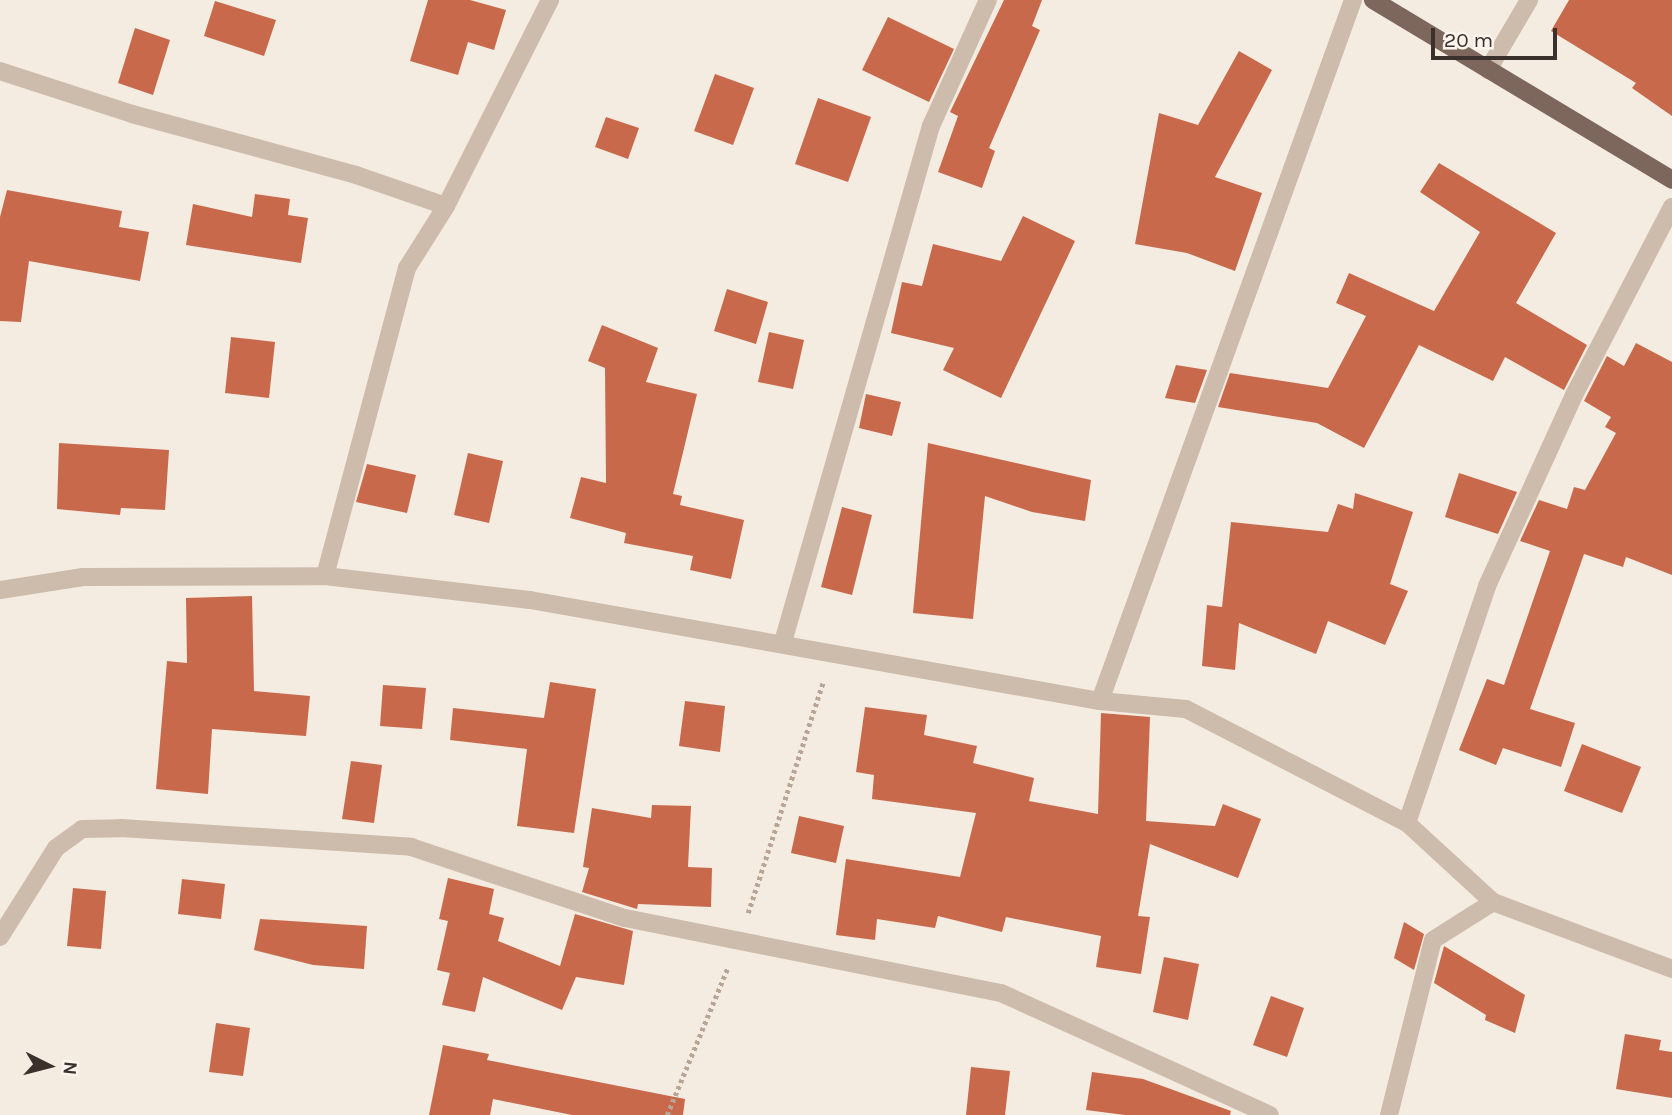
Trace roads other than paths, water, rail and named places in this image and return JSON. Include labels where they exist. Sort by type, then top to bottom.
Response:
[{"type":"main road","points":[[1373,0],[1672,180]]},
{"type":"street","points":[[325,576],[407,268],[446,206],[550,0]]},
{"type":"street","points":[[783,642],[931,126],[988,0]]},
{"type":"street","points":[[1100,701],[1353,0]]},
{"type":"street","points":[[1488,70],[1529,0]]},
{"type":"street","points":[[0,71],[132,114],[356,176],[446,206]]},
{"type":"street","points":[[1407,823],[1487,586],[1574,395],[1672,207]]},
{"type":"street","points":[[0,590],[83,577],[325,576],[530,600],[783,642],[1100,701],[1186,709],[1407,823],[1493,902],[1672,969]]},
{"type":"street","points":[[0,937],[55,848],[82,830],[121,828],[411,847],[625,918],[1001,993],[1270,1115]]},
{"type":"street","points":[[1389,1115],[1433,940],[1493,902]]}]
